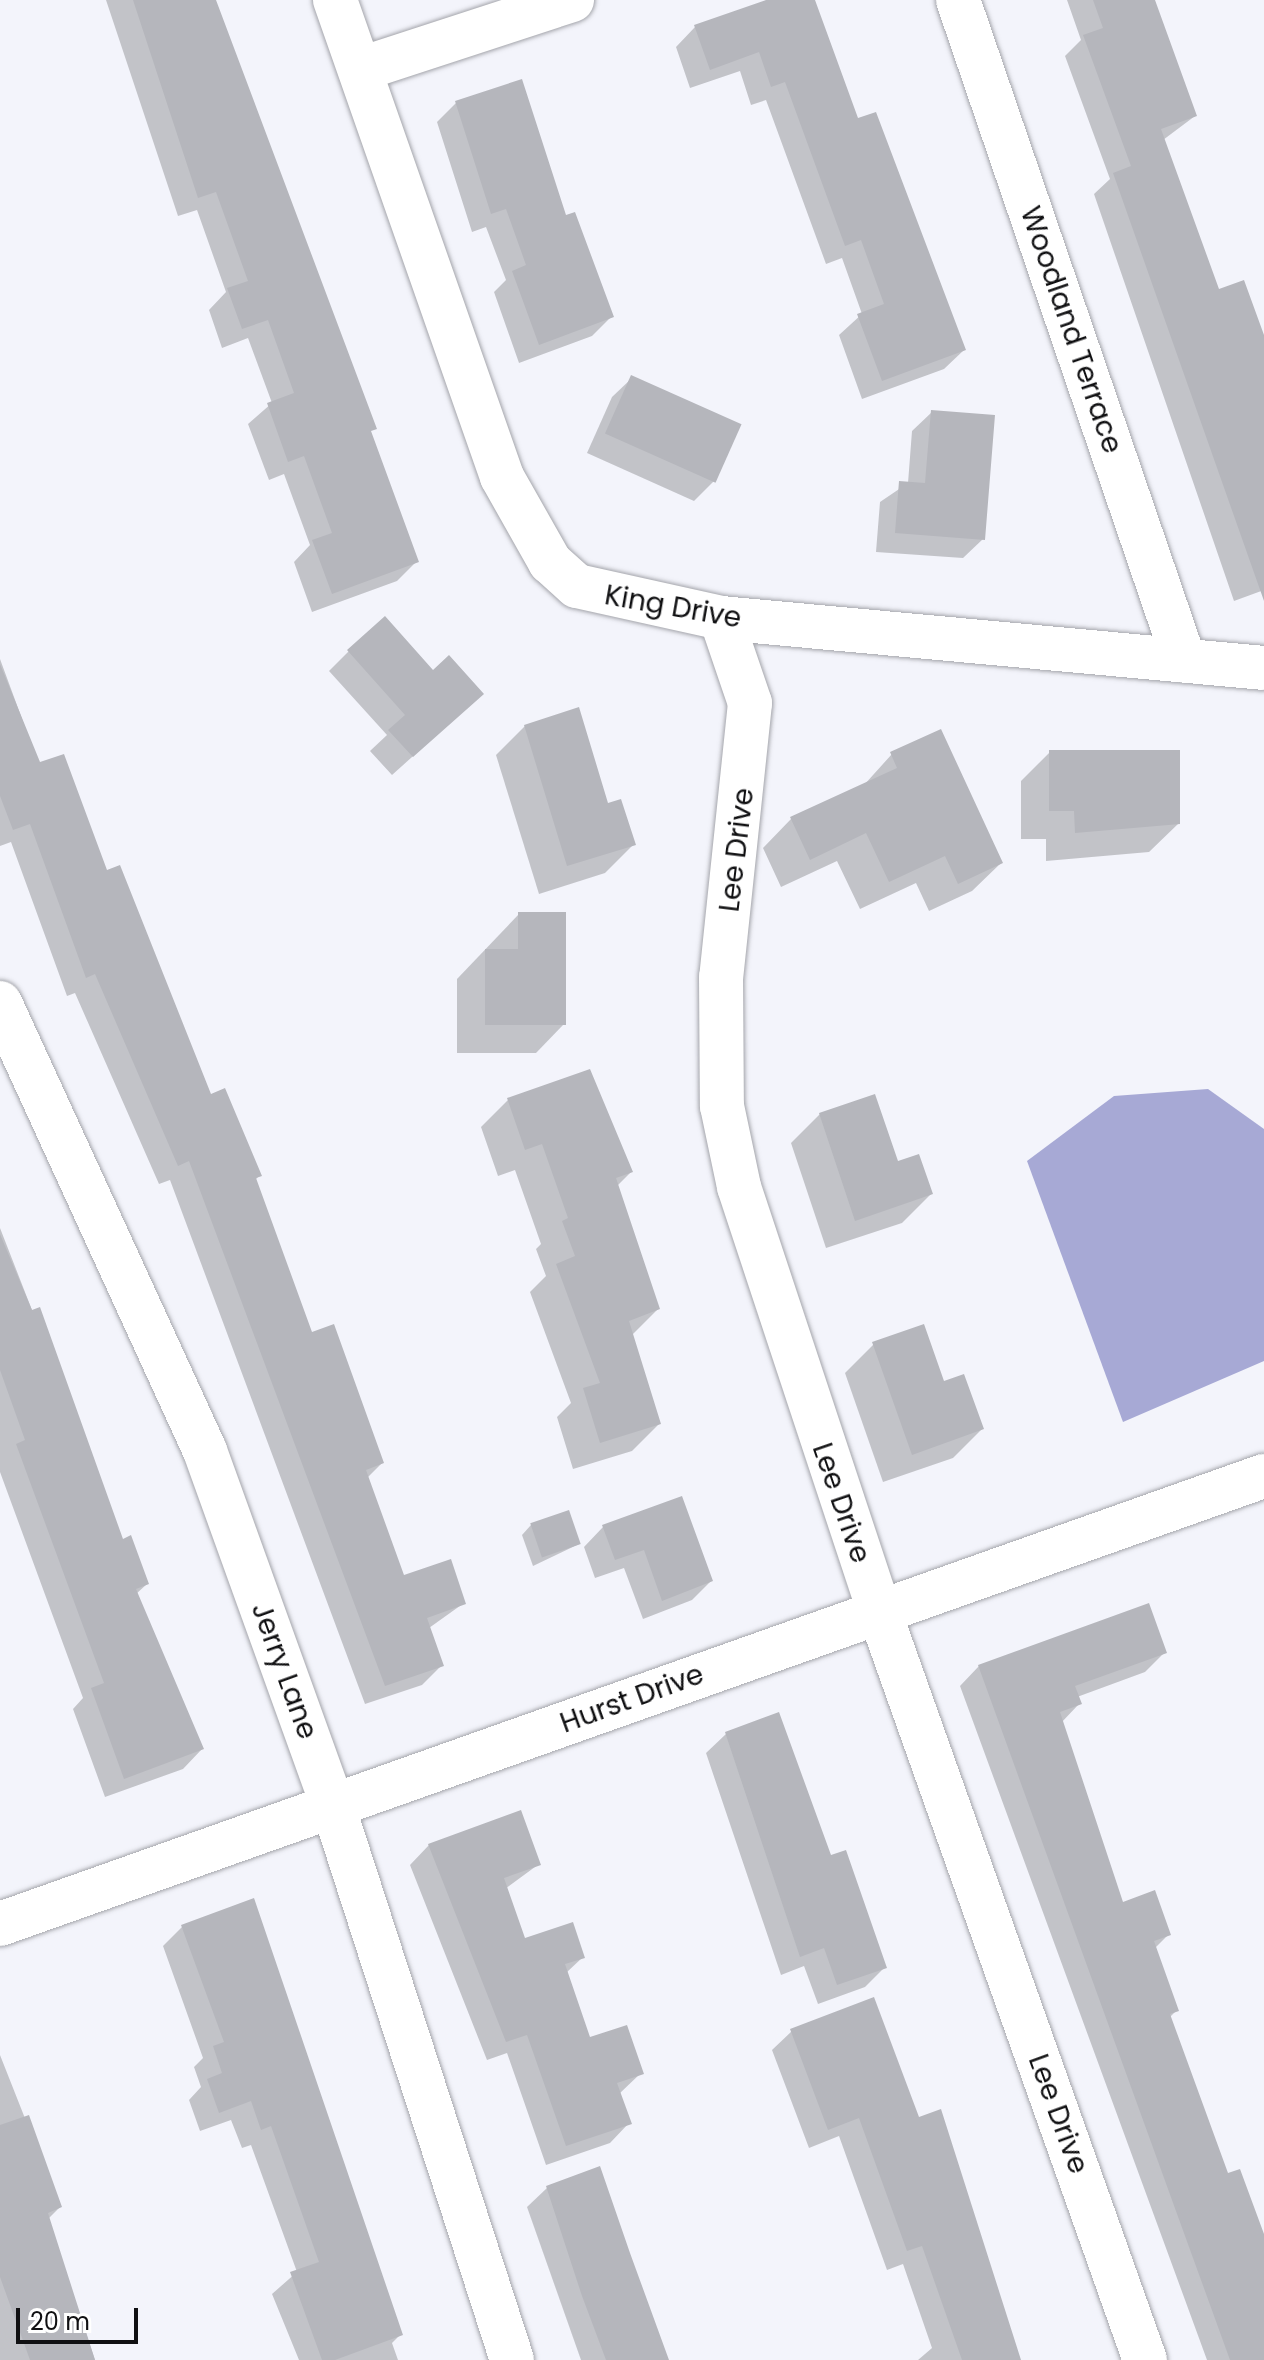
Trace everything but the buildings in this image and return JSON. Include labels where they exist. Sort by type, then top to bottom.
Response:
[{"type":"street","name":"King Drive","points":[[335,0],[502,477],[550,562],[601,596],[721,618],[1264,668]]},
{"type":"street","points":[[361,69],[572,0]]},
{"type":"street","name":"Woodland Terrace","points":[[958,0],[1184,660]]},
{"type":"street","name":"Lee Drive","points":[[721,618],[750,703],[721,977],[722,1106],[752,1232],[879,1611],[1145,2360]]},
{"type":"street","name":"Jerry Lane","points":[[0,1003],[205,1451],[333,1806],[512,2360]]},
{"type":"street","name":"Hurst Drive","points":[[0,1924],[1264,1476]]},
{"type":"water","points":[[1208,1089],[1264,1129],[1264,1361],[1123,1422],[1027,1161],[1114,1096]]}]
